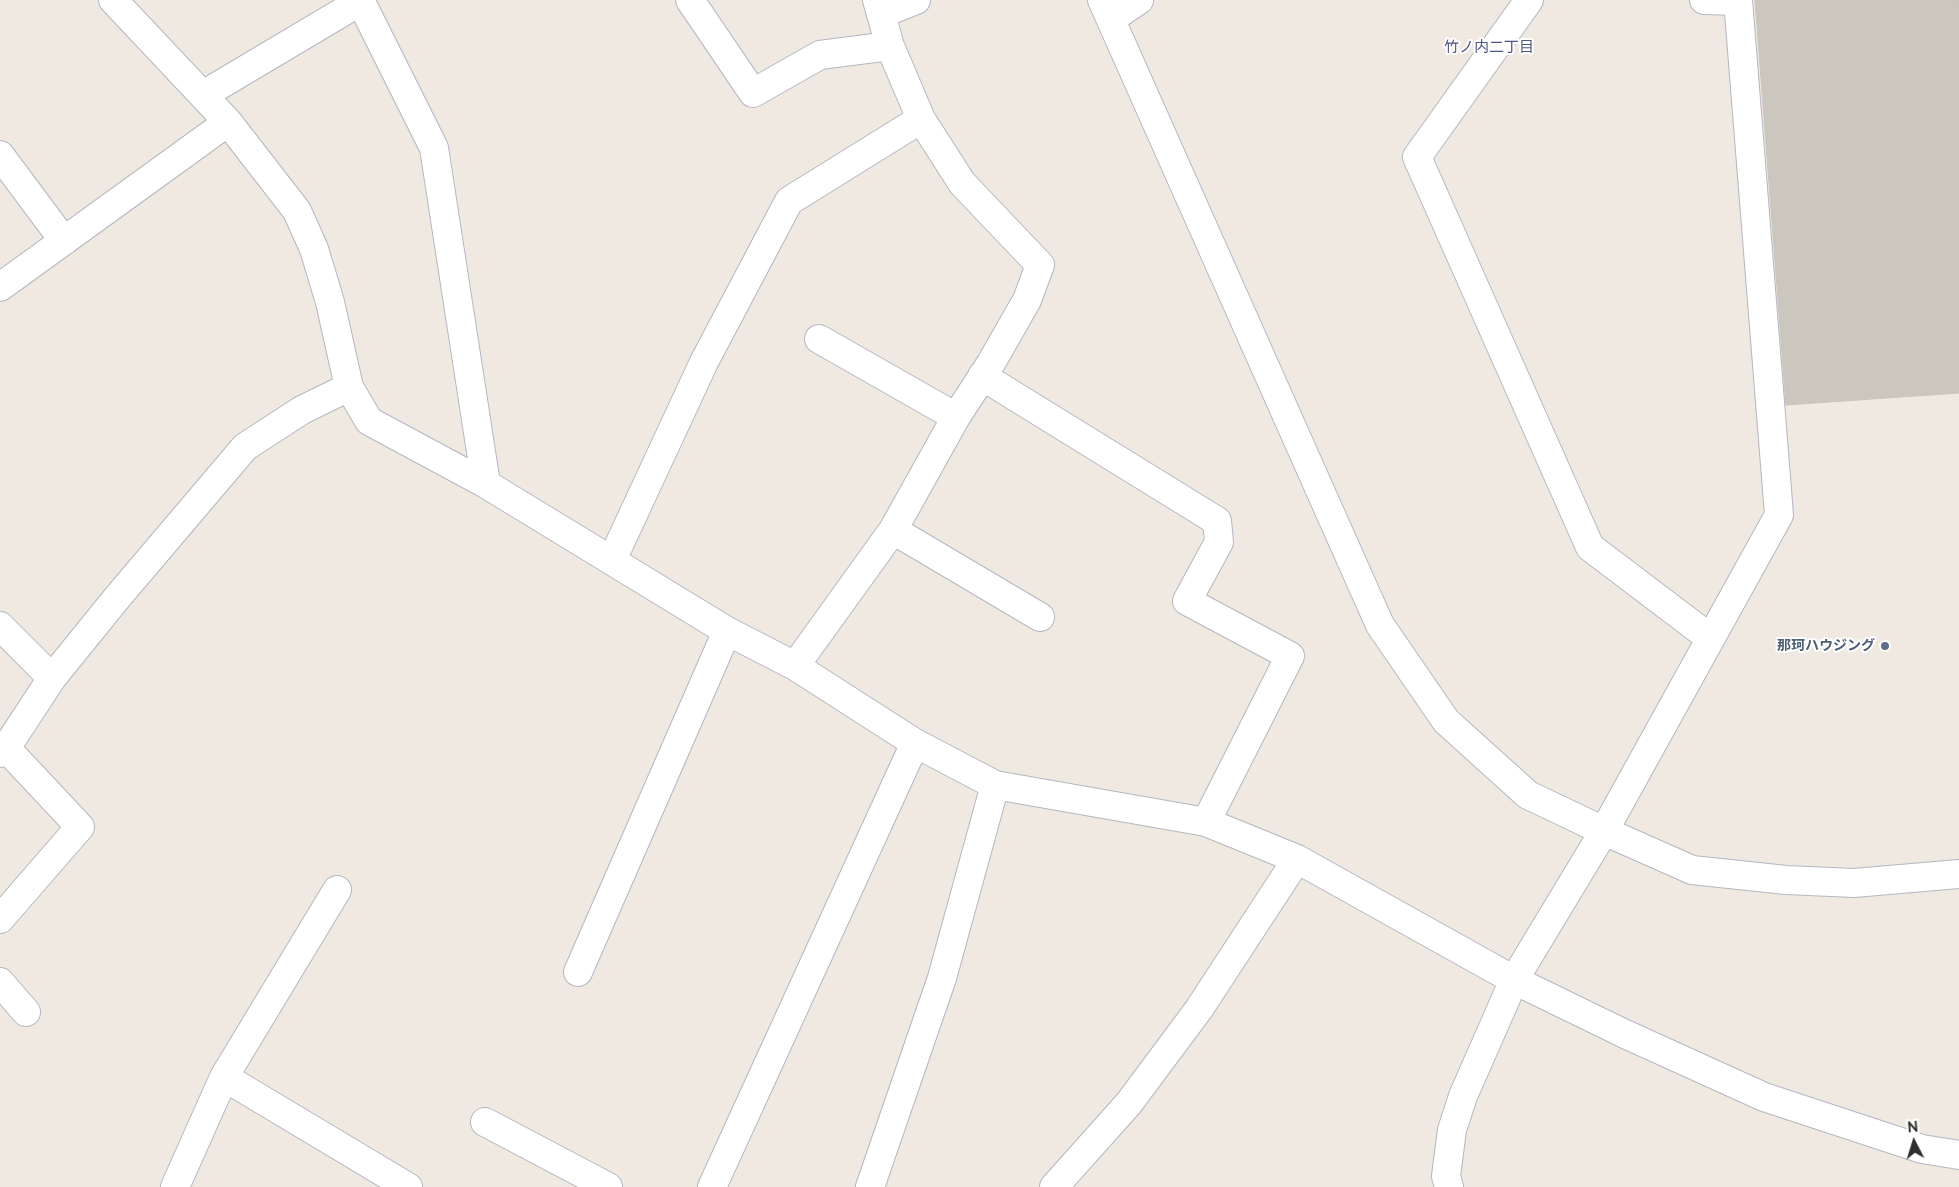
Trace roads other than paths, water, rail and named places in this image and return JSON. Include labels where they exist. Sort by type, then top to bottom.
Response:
[{"type":"street","points":[[113,0],[228,122],[297,211],[314,249],[330,302],[349,387],[369,421],[486,484],[728,631],[795,666],[915,743],[995,785],[1206,822],[1297,859],[1514,980],[1625,1034],[1764,1097],[1922,1149],[1959,1155]]},
{"type":"street","points":[[690,0],[753,93],[820,55],[890,46]]},
{"type":"street","points":[[795,666],[893,530],[956,417],[1027,300],[1040,265],[962,183],[921,119],[890,46],[879,7],[916,0]]},
{"type":"street","points":[[1139,0],[1106,10],[1380,625],[1446,721],[1528,795],[1692,870],[1786,880],[1854,883],[1959,874]]},
{"type":"street","points":[[1529,0],[1417,157],[1590,547],[1710,638]]},
{"type":"street","points":[[1449,1187],[1446,1176],[1452,1130],[1463,1096],[1514,980],[1604,831],[1779,515],[1738,1],[1704,0]]},
{"type":"street","points":[[203,95],[361,1],[434,148],[486,484]]},
{"type":"street","points":[[612,560],[704,362],[789,201],[921,119]]},
{"type":"street","points":[[0,287],[228,122]]},
{"type":"street","points":[[0,155],[64,241]]},
{"type":"street","points":[[818,338],[956,417]]},
{"type":"street","points":[[982,376],[1217,521],[1219,542],[1187,601],[1290,656],[1206,822]]},
{"type":"street","points":[[0,919],[80,827],[3,750],[52,678],[122,591],[245,447],[302,410],[349,387]]},
{"type":"street","points":[[893,530],[1040,618]]},
{"type":"street","points":[[0,626],[52,678]]},
{"type":"street","points":[[578,972],[728,631]]},
{"type":"street","points":[[712,1187],[915,743]]},
{"type":"street","points":[[870,1187],[942,978],[995,785]]},
{"type":"street","points":[[1054,1187],[1129,1103],[1187,1025],[1297,859]]},
{"type":"street","points":[[175,1187],[224,1077],[336,890]]},
{"type":"street","points":[[0,982],[26,1012]]},
{"type":"street","points":[[224,1077],[408,1187]]},
{"type":"street","points":[[485,1122],[608,1187]]},
{"type":"place","name":"那珂ハウジング","points":[[1885,646]]},
{"type":"district","name":"竹ノ内二丁目","points":[[1489,47]]}]
